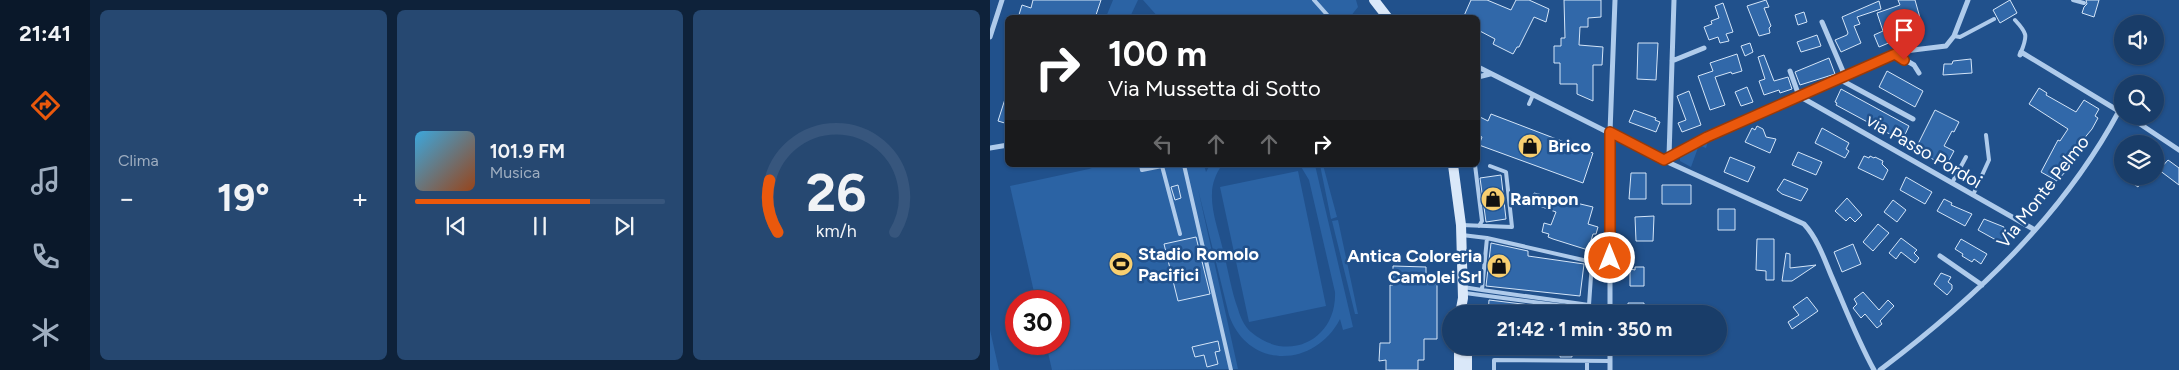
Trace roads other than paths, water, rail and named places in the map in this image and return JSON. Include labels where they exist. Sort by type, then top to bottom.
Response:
[{"type":"main road","points":[[1374,0],[1386,15]]},
{"type":"main road","points":[[1453,167],[1461,230],[1465,305]]},
{"type":"main road","points":[[1461,305],[1463,293]]},
{"type":"main road","points":[[1458,355],[1459,370]]},
{"type":"main road","points":[[1467,355],[1467,370]]},
{"type":"street","points":[[990,37],[1002,0]]},
{"type":"street","points":[[1610,305],[1610,132],[1614,0]]},
{"type":"street","points":[[1669,156],[1674,0]]},
{"type":"street","points":[[1664,160],[1707,137],[1895,54],[1946,46],[1954,36],[1968,0]]},
{"type":"street","points":[[1822,22],[1842,77],[1913,119]]},
{"type":"street","points":[[1672,60],[1704,48]]},
{"type":"street","points":[[1895,54],[1914,65],[1919,74]]},
{"type":"street","points":[[2021,54],[2114,108]]},
{"type":"street","points":[[1480,68],[1664,160],[1804,224],[1810,230],[1824,259],[1862,349],[1874,370]]},
{"type":"street","points":[[1790,71],[1800,96]]},
{"type":"street","points":[[1480,77],[1491,74]]},
{"type":"street","name":"via Passo Pordoi","points":[[1800,96],[1972,196],[2035,230]]},
{"type":"street","name":"Via Monte Pelmo","points":[[1880,370],[1922,339],[1982,286],[2035,230],[2114,122]]},
{"type":"street","points":[[2142,125],[2179,150]]},
{"type":"street","points":[[990,148],[1005,146]]},
{"type":"street","points":[[1940,256],[1982,286]]},
{"type":"street","points":[[1455,370],[1457,355]]},
{"type":"street","points":[[1610,355],[1610,370]]},
{"type":"lane","points":[[1314,0],[1327,15]]},
{"type":"lane","points":[[2073,0],[2084,3]]},
{"type":"lane","points":[[1954,36],[1960,37],[1994,19]]},
{"type":"lane","points":[[2015,20],[2026,31],[2021,54]]},
{"type":"lane","points":[[1529,104],[1533,95]]},
{"type":"lane","points":[[1972,196],[1990,160],[1986,135]]},
{"type":"lane","points":[[1952,183],[1966,157]]},
{"type":"lane","points":[[1461,230],[1479,226],[1512,227],[1506,172],[1490,166]]},
{"type":"lane","points":[[1141,167],[1142,170],[1159,167]]},
{"type":"lane","points":[[1165,167],[1180,234]]},
{"type":"lane","points":[[1184,167],[1231,370]]},
{"type":"lane","points":[[1475,167],[1482,221],[1479,226]]},
{"type":"lane","points":[[1461,230],[1486,238],[1592,262],[1589,305],[1482,290],[1463,293]]},
{"type":"lane","points":[[1482,290],[1486,238]]},
{"type":"lane","points":[[1463,293],[1551,305]]},
{"type":"lane","points":[[1494,370],[1494,360],[1610,361]]},
{"type":"lane","points":[[1587,361],[1587,370]]},
{"type":"place","name":"Brico","points":[[1530,146]]},
{"type":"place","name":"Rampon","points":[[1493,199]]},
{"type":"place","name":"Stadio Romolo Pacifici","points":[[1121,264]]},
{"type":"place","name":"Antica Coloreria Camolei Srl","points":[[1499,266]]}]
